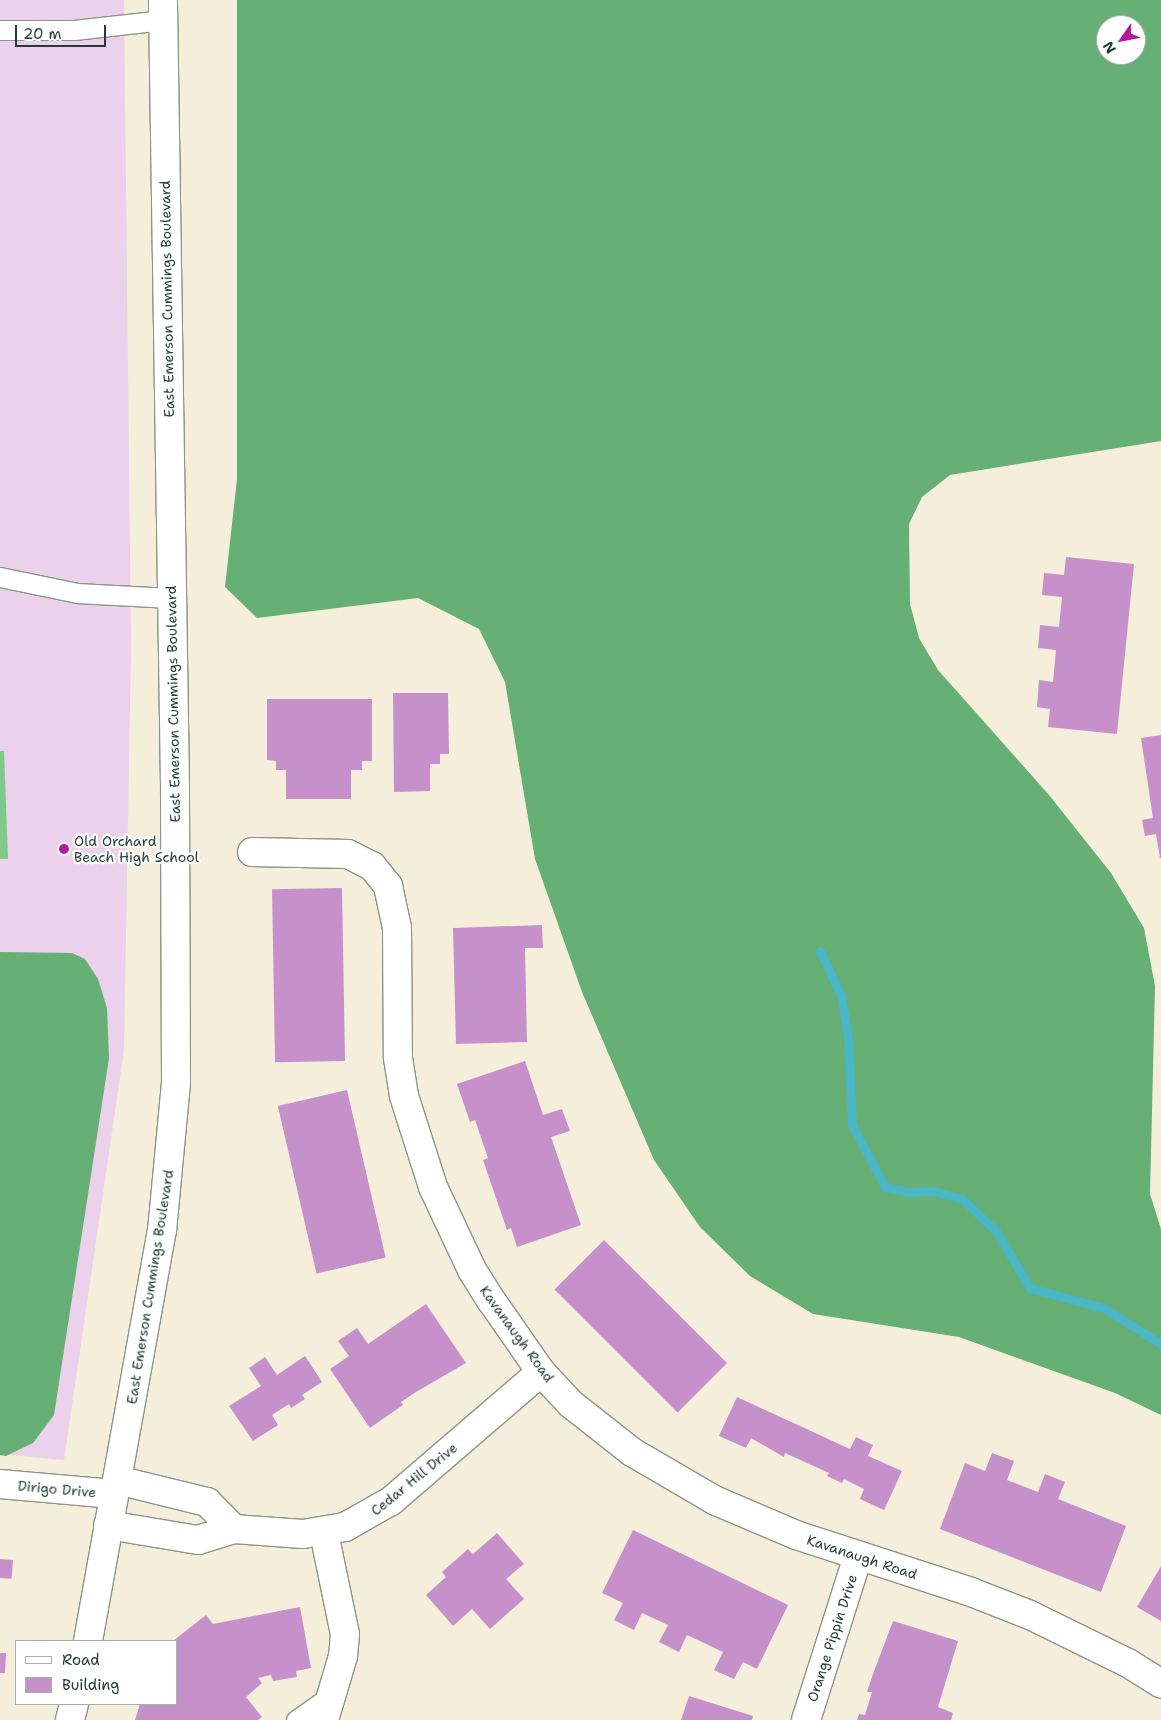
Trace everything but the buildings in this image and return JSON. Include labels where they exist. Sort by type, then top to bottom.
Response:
[{"type":"street","name":"East Emerson Cummings Boulevard","points":[[88,1640],[162,1231],[175,1092],[175,795],[163,10]]},
{"type":"street","name":"Kavanaugh Road","points":[[252,852],[348,854],[372,866],[388,886],[397,928],[398,1058],[413,1129],[433,1188],[472,1270],[541,1372],[597,1426],[676,1480],[796,1535],[971,1592],[1030,1615],[1128,1663],[1161,1684]]},
{"type":"street","name":"Cedar Hill Drive","points":[[108,1525],[198,1540],[234,1528],[324,1533],[362,1520],[391,1500],[541,1372]]},
{"type":"street","name":"Dirigo Drive","points":[[0,1484],[115,1487]]},
{"type":"street","points":[[115,1487],[207,1502],[234,1528]]},
{"type":"street","points":[[324,1533],[345,1634],[344,1656],[324,1720]]},
{"type":"street","name":"Orange Pippin Drive","points":[[806,1720],[858,1556]]},
{"type":"street","points":[[70,1720],[74,1705]]},
{"type":"lane","points":[[0,30],[74,30],[163,10]]},
{"type":"lane","points":[[0,577],[77,593],[171,598]]},
{"type":"lane","points":[[296,1720],[333,1694]]},
{"type":"shaded area","name":"Old Orchard Beach High School","points":[[0,0],[124,0],[131,647],[124,1050],[64,1460],[0,1454]]},
{"type":"green space","points":[[237,0],[1161,0],[1161,441],[950,475],[922,497],[909,524],[910,604],[919,638],[938,670],[1049,795],[1111,873],[1144,928],[1155,986],[1150,1194],[1161,1229],[1161,1415],[1115,1393],[959,1337],[813,1314],[750,1276],[700,1227],[654,1160],[582,992],[535,859],[505,682],[479,629],[418,598],[257,618],[225,587],[237,479]]},
{"type":"green space","points":[[0,751],[4,751],[8,859],[0,859]]},
{"type":"green space","points":[[0,952],[72,953],[85,959],[98,979],[107,1008],[109,1058],[54,1415],[33,1443],[6,1456],[0,1455]]},
{"type":"waterway","points":[[820,951],[841,996],[848,1037],[852,1125],[885,1187],[908,1192],[934,1191],[962,1199],[996,1231],[1030,1288],[1104,1308],[1161,1344]]},
{"type":"place","name":"Old Orchard Beach High School","points":[[64,849]]}]
